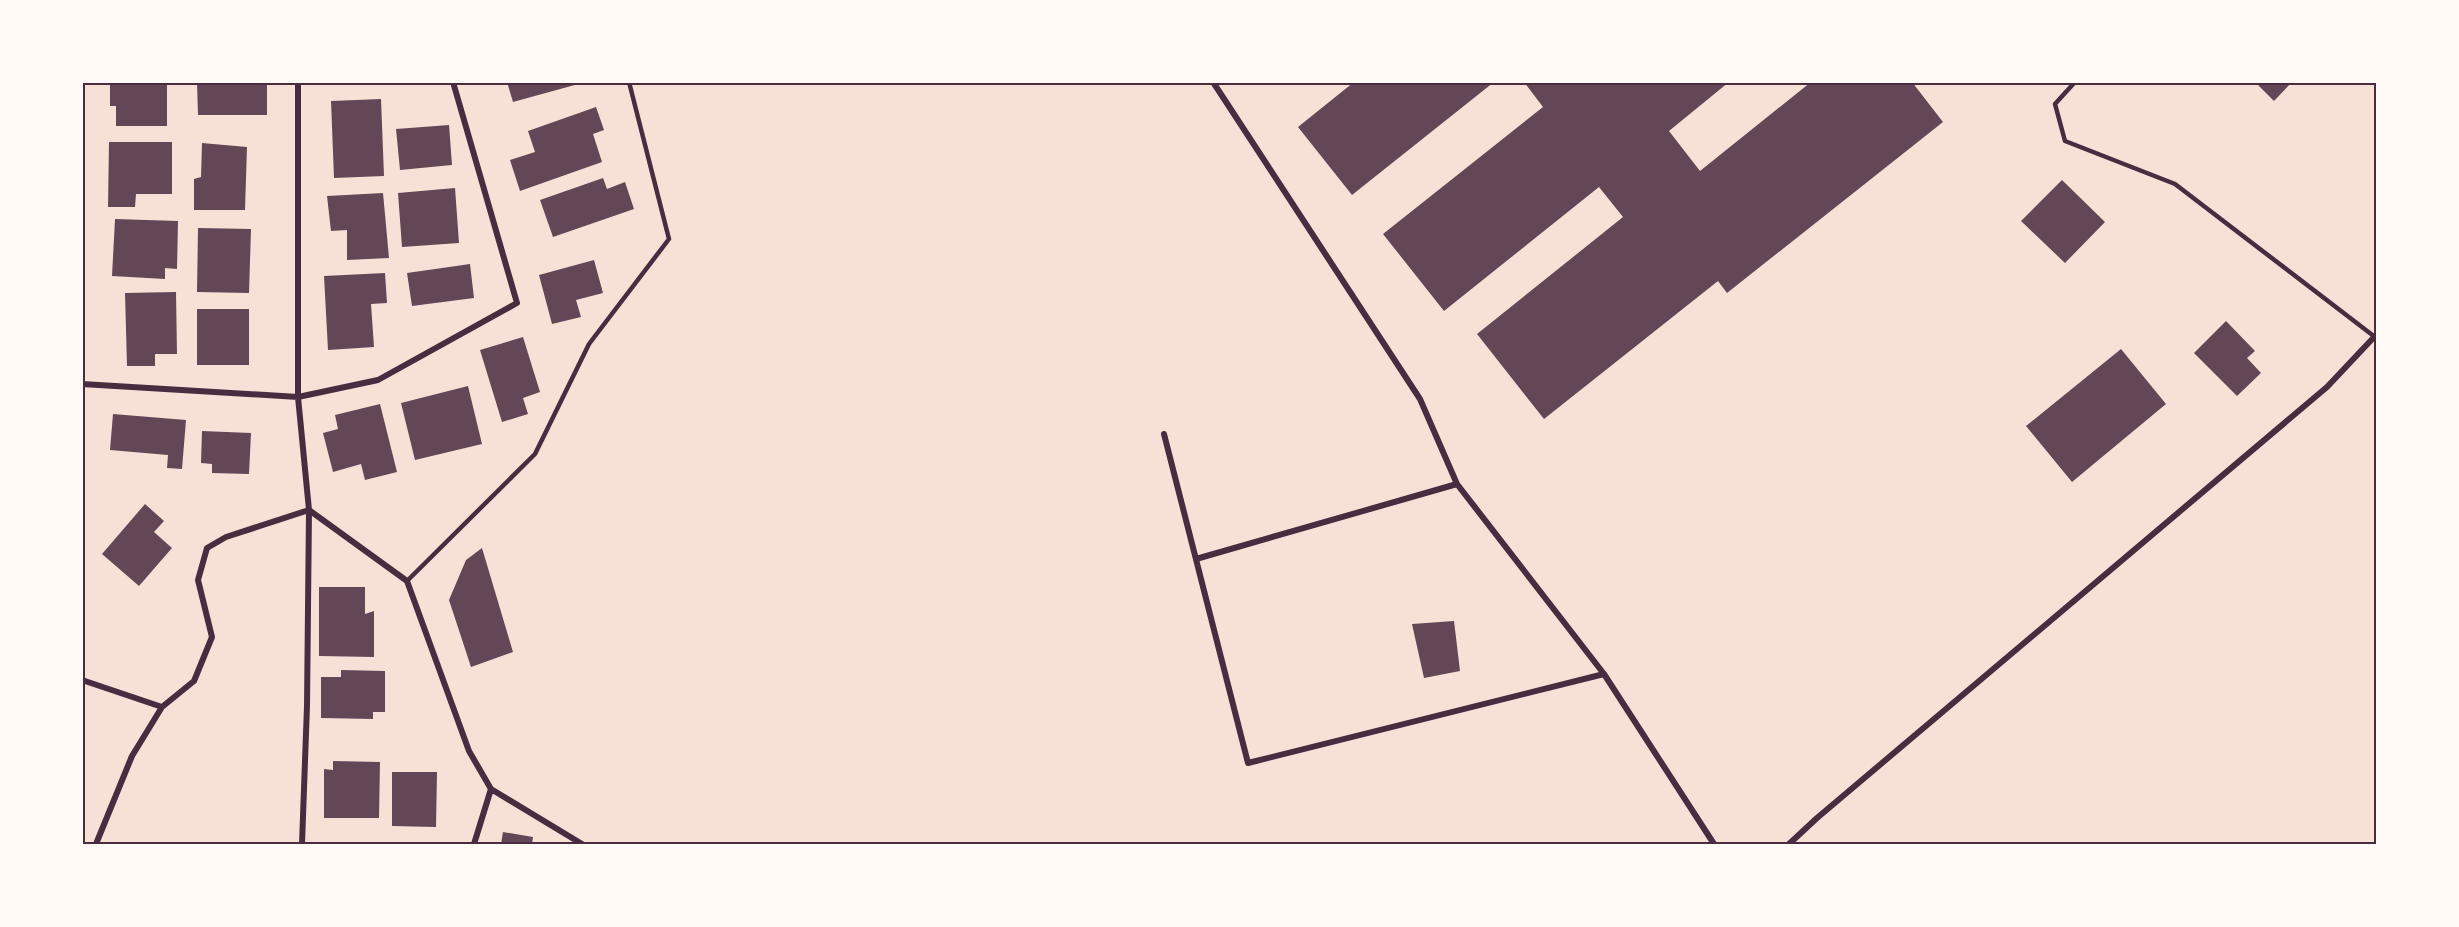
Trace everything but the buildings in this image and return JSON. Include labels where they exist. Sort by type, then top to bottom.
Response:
[{"type":"street","points":[[298,82],[298,397],[309,510],[307,706],[302,844]]},
{"type":"street","points":[[82,384],[298,397],[378,380],[517,303],[453,82]]},
{"type":"street","points":[[1213,82],[1420,399],[1457,484],[1604,674],[1714,844]]},
{"type":"street","points":[[1789,844],[2327,387],[2376,336]]},
{"type":"street","points":[[1164,434],[1248,763],[1604,674]]},
{"type":"street","points":[[1196,559],[1457,484]]},
{"type":"street","points":[[309,510],[407,581],[469,751],[491,789],[582,844]]},
{"type":"street","points":[[96,844],[132,756],[162,707],[194,681],[212,637],[198,580],[207,548],[226,537],[309,510]]},
{"type":"street","points":[[82,680],[162,707]]},
{"type":"street","points":[[474,844],[491,789]]},
{"type":"lane","points":[[407,581],[535,454],[589,344],[669,238],[629,82]]},
{"type":"lane","points":[[2075,82],[2055,104],[2064,141],[2175,184],[2376,336]]}]
